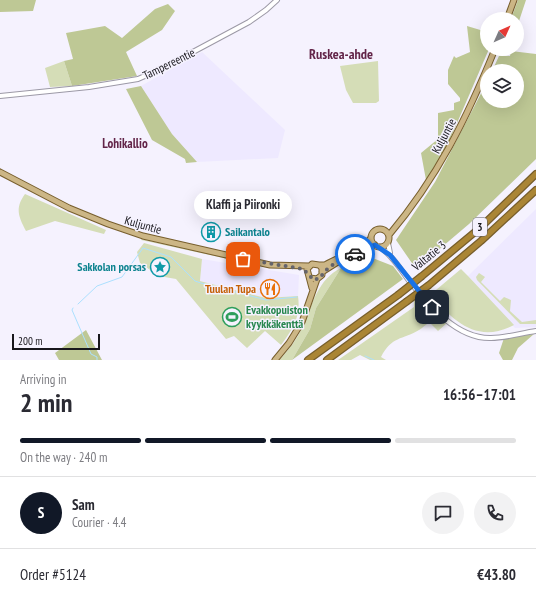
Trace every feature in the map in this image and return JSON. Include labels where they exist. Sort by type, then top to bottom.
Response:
[{"type":"highway","name":"Valtatie 3","points":[[308,360],[422,276],[481,227],[536,174]]},
{"type":"highway","name":"Valtatie 3","points":[[327,360],[429,285],[481,241],[536,190]]},
{"type":"main road","points":[[510,12],[514,0]]},
{"type":"main road","name":"Kuljuntie","points":[[387,233],[397,224],[421,195],[436,171],[472,104],[492,56]]},
{"type":"main road","name":"Kuljuntie","points":[[0,172],[69,208],[143,236],[257,262],[291,266],[309,266]]},
{"type":"main road","points":[[275,360],[289,343],[302,322],[312,288],[322,272],[336,262],[388,243],[387,233],[377,230],[367,243],[358,248],[325,265],[316,264],[309,266],[307,272],[312,288]]},
{"type":"main road","points":[[372,238],[378,246]]},
{"type":"main road","points":[[319,265],[322,272]]},
{"type":"main road","name":"Kuljuntie","points":[[291,266],[307,272]]},
{"type":"main road","points":[[310,278],[317,279]]},
{"type":"street","name":"Tampereentie","points":[[0,96],[89,87],[138,79],[163,68],[249,22],[278,0]]},
{"type":"street","points":[[388,243],[390,255]]},
{"type":"street","points":[[378,246],[390,255],[432,307],[448,321],[472,336],[492,338],[536,331]]},
{"type":"shaded area","points":[[202,52],[285,130],[278,158],[197,162],[172,134],[141,86]]},
{"type":"shaded area","points":[[536,209],[536,327],[515,328],[468,276]]},
{"type":"shaded area","points":[[202,259],[299,275],[298,296],[266,298],[200,281]]},
{"type":"green space","points":[[0,0],[36,0],[33,11],[0,12]]},
{"type":"green space","points":[[518,0],[526,0],[522,12],[514,12]]},
{"type":"green space","points":[[168,4],[175,11],[162,30],[126,52],[137,76],[72,86],[64,61],[73,59],[66,33],[105,26],[122,38],[155,9]]},
{"type":"green space","points":[[467,26],[480,30],[480,56],[486,56],[483,64],[480,64],[480,70],[448,144],[426,180],[421,153],[438,139],[438,113],[454,110],[454,103],[460,101],[460,98],[448,84],[448,70],[454,56],[456,58],[470,52]]},
{"type":"green space","points":[[524,53],[536,54],[536,159],[469,224],[416,269],[396,240],[435,182],[480,95],[480,108],[524,108],[524,64],[495,64],[499,56],[524,56]]},
{"type":"green space","points":[[64,61],[72,86],[50,87],[45,68]]},
{"type":"green space","points":[[378,61],[379,101],[376,103],[353,103],[346,90],[340,66]]},
{"type":"green space","points":[[141,86],[172,134],[197,162],[186,163],[185,159],[152,140],[126,89]]},
{"type":"green space","points":[[25,194],[106,230],[104,234],[55,221],[26,231],[21,221],[19,212],[20,204]]},
{"type":"green space","points":[[141,240],[250,263],[251,264]]},
{"type":"green space","points":[[144,243],[202,259],[200,281],[266,298],[298,296],[299,303],[295,322],[281,345],[265,331],[247,348],[234,336],[226,339],[176,279],[159,276],[140,263],[137,252]]},
{"type":"green space","points":[[370,257],[393,266],[403,279],[292,360],[310,329],[316,308],[341,268]]},
{"type":"green space","points":[[341,268],[316,308],[310,329],[292,360],[279,360],[298,335],[321,286],[333,273]]},
{"type":"green space","points":[[461,269],[514,325],[501,330],[489,332],[478,331],[468,327],[448,314],[430,295]]},
{"type":"green space","points":[[479,273],[485,277],[481,282],[500,301],[504,297],[511,300],[510,311],[522,322],[536,320],[536,324],[520,324],[477,280],[476,277]]},
{"type":"green space","points":[[420,297],[429,308],[447,323],[438,331],[430,323],[413,333],[398,339],[389,345],[381,357],[386,360],[370,360],[360,355],[351,360],[338,360],[414,307],[414,301]]},
{"type":"green space","points":[[86,330],[102,360],[59,360],[55,353]]},
{"type":"green space","points":[[534,334],[518,348],[512,360],[503,360],[499,353],[504,338]]},
{"type":"waterway","points":[[78,304],[97,286],[122,277],[143,248],[171,257],[195,281],[201,283],[266,300],[297,297]]},
{"type":"waterway","points":[[73,308],[72,310],[91,354],[97,357],[97,360]]},
{"type":"waterway","points":[[365,356],[374,360]]},
{"type":"way so far","points":[[243,259],[270,265],[291,266],[303,269],[307,272],[308,276],[314,280],[320,278],[322,272],[332,264],[355,254]]},
{"type":"place","name":"Saikantalo","points":[[211,232]]},
{"type":"place","name":"Klaffi ja Piironki","points":[[243,259]]},
{"type":"place","name":"Sakkolan porsas","points":[[160,267]]},
{"type":"place","name":"Tuulan Tupa","points":[[270,289]]},
{"type":"place","name":"Evakkopuiston kyykkäkenttä","points":[[232,317]]},
{"type":"district","name":"Ruskea-ahde","points":[[341,54]]},
{"type":"district","name":"Lohikallio","points":[[125,143]]},
{"type":"route","points":[[355,254],[369,246],[375,245],[386,251],[432,307]]}]
